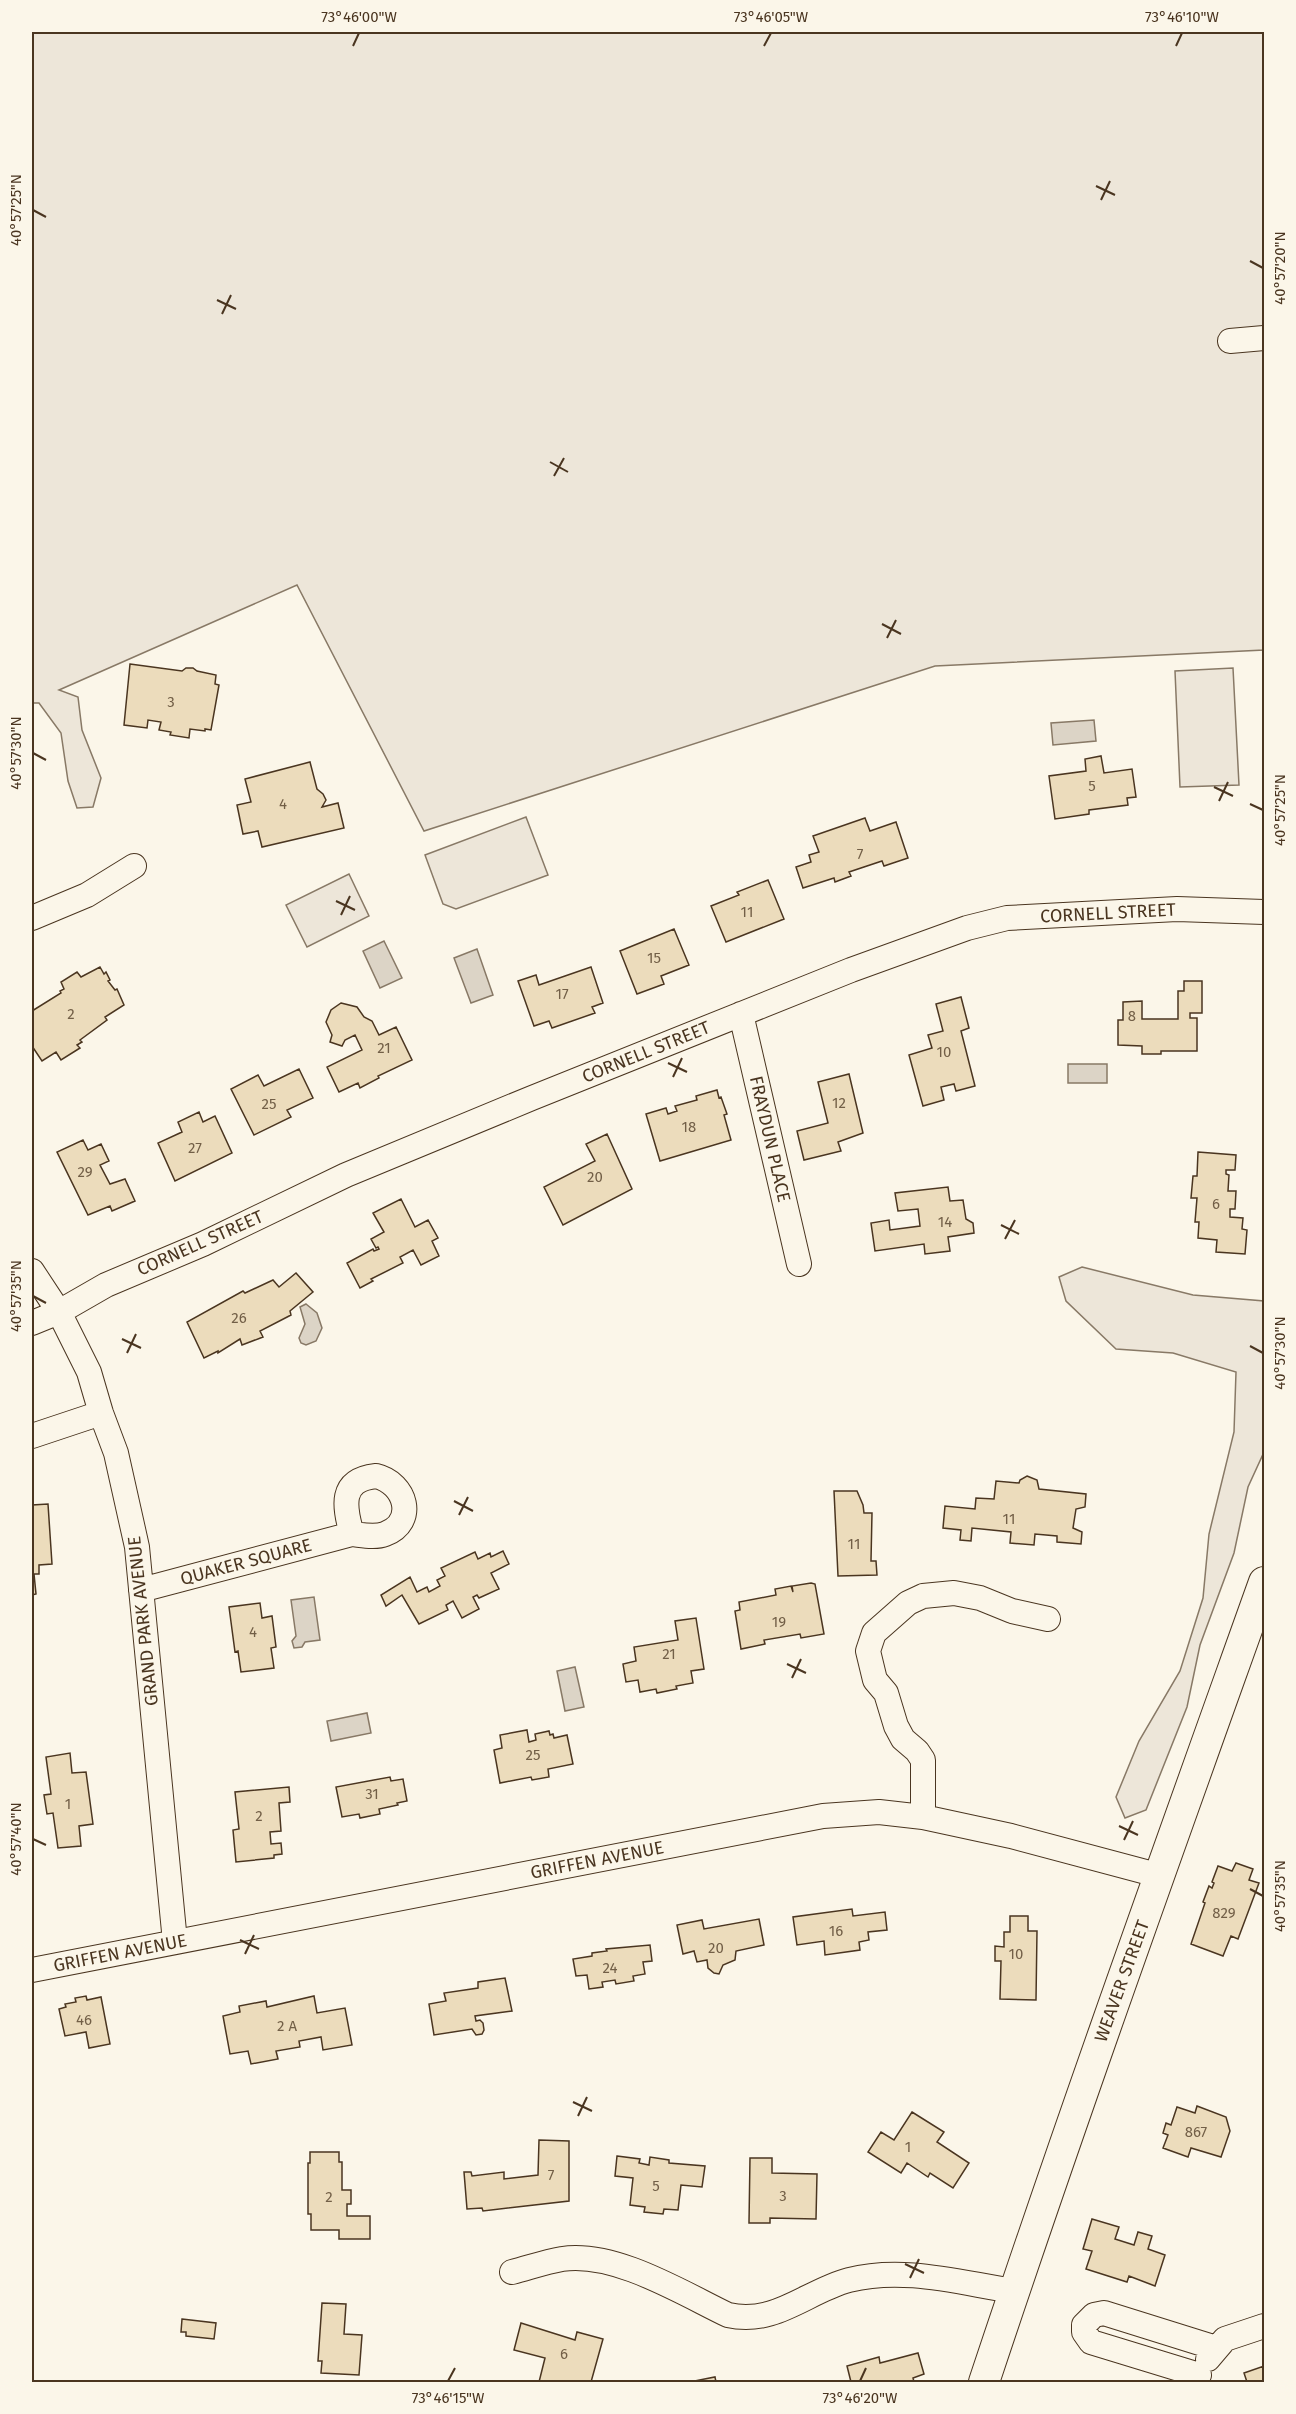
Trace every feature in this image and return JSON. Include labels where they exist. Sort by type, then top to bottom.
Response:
[{"type":"main road","name":"WEAVER STREET","points":[[984,2382],[1106,2024],[1259,1610],[1264,1582]]},
{"type":"street","points":[[1230,341],[1264,338]]},
{"type":"street","points":[[32,918],[87,895],[134,866]]},
{"type":"street","name":"CORNELL STREET","points":[[32,1323],[59,1312],[106,1285],[203,1244],[346,1175],[741,1014],[862,966],[967,928],[1007,918],[1177,909],[1264,912]]},
{"type":"street","name":"FRAYDUN PLACE","points":[[741,1014],[800,1264]]},
{"type":"street","name":"GRAND PARK AVENUE","points":[[32,1271],[59,1312],[89,1372],[116,1453],[137,1547],[175,1942]]},
{"type":"street","points":[[32,1436],[101,1413]]},
{"type":"street","name":"QUAKER SQUARE","points":[[141,1590],[352,1534]]},
{"type":"street","points":[[922,1817],[923,1760],[917,1750],[903,1739],[896,1726],[886,1693],[875,1680],[868,1651],[874,1633],[908,1603],[923,1596],[954,1593],[980,1598],[1012,1611],[1048,1619]]},
{"type":"street","name":"GRIFFEN AVENUE","points":[[32,1970],[823,1816],[879,1812],[922,1817],[1011,1836],[1161,1876]]},
{"type":"street","points":[[512,2272],[564,2259],[607,2262],[636,2270],[728,2315],[743,2319],[764,2317],[849,2280],[901,2273],[1014,2291]]},
{"type":"street","points":[[1216,2348],[1104,2313],[1094,2315],[1084,2325],[1084,2332],[1090,2342],[1197,2379],[1211,2352],[1216,2348],[1225,2339],[1264,2326]]},
{"type":"shaded area","points":[[32,32],[1264,32],[1264,650],[935,666],[424,831],[297,585],[59,690],[78,697],[82,730],[101,778],[93,807],[77,808],[68,781],[61,733],[39,703],[32,703]]},
{"type":"shaded area","points":[[1233,668],[1239,785],[1180,787],[1175,671]]},
{"type":"shaded area","points":[[1094,720],[1096,741],[1053,745],[1051,723]]},
{"type":"shaded area","points":[[526,817],[548,875],[456,909],[443,904],[425,855]]},
{"type":"shaded area","points":[[349,874],[369,916],[307,947],[286,905]]},
{"type":"shaded area","points":[[384,941],[402,978],[380,988],[363,951]]},
{"type":"shaded area","points":[[477,949],[493,995],[471,1003],[454,958]]},
{"type":"shaded area","points":[[1068,1064],[1107,1064],[1107,1083],[1068,1083]]},
{"type":"shaded area","points":[[1082,1267],[1193,1295],[1264,1301],[1264,1452],[1248,1487],[1234,1553],[1200,1645],[1187,1707],[1146,1810],[1125,1818],[1116,1797],[1139,1741],[1180,1671],[1203,1598],[1209,1534],[1234,1432],[1236,1372],[1173,1353],[1116,1349],[1066,1301],[1059,1277]]},
{"type":"shaded area","points":[[306,1304],[317,1313],[322,1328],[316,1341],[306,1345],[301,1343],[299,1338],[305,1324],[300,1307]]},
{"type":"shaded area","points":[[314,1597],[320,1640],[305,1642],[302,1647],[294,1648],[292,1641],[296,1636],[291,1600]]},
{"type":"shaded area","points":[[575,1667],[584,1707],[565,1711],[557,1671]]},
{"type":"shaded area","points":[[367,1713],[371,1733],[331,1741],[327,1721]]},
{"type":"building","points":[[130,664],[182,671],[186,668],[193,668],[216,675],[215,684],[219,685],[211,730],[190,729],[189,738],[170,735],[171,732],[159,730],[161,722],[148,720],[147,728],[124,725]]},
{"type":"building","points":[[1101,756],[1104,773],[1132,769],[1136,797],[1127,798],[1128,805],[1089,810],[1089,814],[1055,819],[1049,776],[1086,771],[1085,759]]},
{"type":"building","points":[[310,762],[317,789],[326,800],[322,807],[338,803],[344,828],[262,847],[258,831],[243,834],[237,805],[251,802],[245,779]]},
{"type":"building","points":[[865,818],[870,831],[896,822],[908,858],[884,866],[882,861],[849,872],[851,876],[835,882],[834,878],[803,888],[796,867],[811,862],[809,855],[819,852],[813,836]]},
{"type":"building","points":[[768,880],[784,919],[726,942],[711,906],[739,895],[737,892]]},
{"type":"building","points":[[674,929],[689,965],[661,976],[664,984],[637,994],[620,951]]},
{"type":"building","points":[[100,967],[104,974],[106,972],[110,980],[108,981],[115,990],[117,989],[124,1005],[105,1017],[107,1020],[80,1040],[82,1042],[77,1045],[80,1048],[61,1060],[56,1052],[42,1061],[34,1049],[32,1051],[32,1011],[61,993],[60,991],[64,989],[61,982],[77,972],[81,977]]},
{"type":"building","points":[[591,967],[603,1003],[592,1007],[595,1013],[552,1028],[549,1021],[534,1026],[518,981],[536,975],[539,985]]},
{"type":"building","points":[[1184,981],[1202,981],[1202,1013],[1190,1013],[1190,1018],[1197,1018],[1197,1051],[1161,1051],[1161,1054],[1142,1054],[1142,1046],[1118,1045],[1118,1020],[1123,1020],[1123,1002],[1142,1001],[1142,1019],[1178,1019],[1178,991],[1184,991]]},
{"type":"building","points":[[961,997],[969,1028],[961,1031],[975,1086],[956,1091],[954,1084],[941,1087],[944,1100],[923,1106],[909,1055],[932,1048],[928,1035],[943,1031],[936,1004]]},
{"type":"building","points":[[341,1003],[357,1007],[364,1017],[372,1021],[379,1035],[396,1027],[412,1060],[378,1076],[379,1078],[360,1088],[358,1083],[339,1092],[327,1067],[362,1050],[355,1035],[345,1040],[342,1046],[330,1042],[332,1035],[326,1022],[331,1010]]},
{"type":"building","points":[[299,1069],[313,1098],[287,1110],[291,1117],[254,1135],[231,1089],[258,1075],[264,1086]]},
{"type":"building","points":[[849,1074],[863,1133],[838,1142],[841,1151],[804,1160],[797,1131],[828,1123],[818,1082]]},
{"type":"building","points":[[717,1090],[727,1114],[724,1115],[731,1140],[660,1161],[646,1114],[666,1108],[668,1114],[677,1111],[675,1106],[697,1100],[696,1096]]},
{"type":"building","points":[[199,1112],[203,1122],[215,1116],[232,1153],[175,1181],[158,1143],[182,1132],[178,1122]]},
{"type":"building","points":[[607,1134],[632,1189],[563,1225],[544,1187],[595,1161],[586,1144]]},
{"type":"building","points":[[83,1140],[88,1150],[101,1144],[109,1161],[100,1165],[110,1184],[125,1179],[135,1201],[112,1211],[110,1206],[88,1215],[57,1152]]},
{"type":"building","points":[[1198,1152],[1236,1155],[1235,1170],[1226,1170],[1226,1174],[1229,1175],[1228,1191],[1236,1191],[1235,1209],[1230,1209],[1230,1217],[1243,1218],[1242,1229],[1247,1230],[1245,1254],[1216,1252],[1217,1240],[1198,1238],[1199,1222],[1195,1222],[1197,1198],[1191,1198],[1193,1176],[1197,1176]]},
{"type":"building","points":[[948,1187],[950,1201],[963,1200],[966,1219],[973,1223],[974,1233],[948,1237],[950,1251],[925,1254],[924,1244],[875,1251],[871,1223],[889,1220],[890,1230],[920,1226],[918,1209],[898,1211],[895,1193]]},
{"type":"building","points":[[401,1199],[415,1227],[428,1220],[438,1238],[432,1241],[439,1256],[421,1265],[413,1250],[400,1257],[403,1263],[371,1279],[373,1281],[360,1288],[347,1263],[373,1249],[374,1251],[379,1249],[371,1239],[384,1232],[373,1213]]},
{"type":"building","points":[[296,1273],[313,1292],[290,1311],[291,1315],[260,1331],[263,1337],[242,1345],[240,1339],[218,1353],[218,1351],[204,1358],[187,1322],[243,1291],[245,1293],[273,1280],[279,1287]]},
{"type":"building","points":[[1027,1476],[1037,1480],[1039,1489],[1086,1494],[1085,1507],[1076,1509],[1073,1528],[1082,1532],[1081,1544],[1057,1542],[1057,1536],[1035,1534],[1034,1545],[1010,1543],[1011,1532],[972,1528],[971,1541],[960,1540],[961,1530],[943,1528],[945,1506],[975,1509],[976,1498],[994,1499],[996,1481],[1019,1483]]},
{"type":"building","points":[[834,1491],[857,1491],[864,1513],[872,1513],[871,1561],[876,1561],[877,1575],[838,1576]]},
{"type":"building","points":[[48,1504],[52,1564],[39,1565],[39,1574],[34,1574],[36,1594],[32,1595],[32,1505]]},
{"type":"building","points":[[503,1551],[509,1564],[491,1573],[499,1589],[479,1598],[477,1595],[473,1597],[479,1609],[462,1618],[453,1601],[446,1605],[448,1610],[419,1624],[402,1595],[386,1606],[381,1595],[410,1577],[417,1592],[427,1587],[429,1592],[440,1586],[437,1580],[445,1576],[441,1568],[475,1552],[478,1559],[490,1553],[491,1557]]},
{"type":"building","points":[[815,1584],[824,1634],[801,1638],[800,1634],[764,1640],[765,1644],[741,1649],[735,1611],[740,1610],[739,1602],[776,1595],[775,1589],[791,1586],[793,1592],[792,1586]]},
{"type":"building","points":[[260,1603],[262,1618],[272,1616],[276,1647],[271,1648],[274,1668],[241,1672],[238,1651],[235,1652],[229,1607]]},
{"type":"building","points":[[696,1618],[704,1669],[691,1671],[693,1683],[657,1693],[656,1689],[640,1692],[638,1680],[626,1682],[623,1664],[636,1661],[634,1647],[678,1640],[675,1621]]},
{"type":"building","points":[[527,1730],[529,1742],[536,1740],[535,1734],[549,1731],[554,1738],[567,1735],[573,1764],[548,1769],[549,1777],[532,1780],[531,1777],[500,1783],[494,1750],[502,1748],[500,1735]]},
{"type":"building","points":[[70,1753],[72,1773],[86,1772],[93,1824],[79,1826],[81,1846],[58,1848],[53,1813],[47,1814],[44,1795],[51,1794],[46,1757]]},
{"type":"building","points":[[390,1777],[391,1781],[403,1779],[407,1801],[379,1809],[380,1814],[360,1818],[359,1814],[342,1817],[336,1787]]},
{"type":"building","points":[[289,1787],[290,1802],[279,1803],[281,1831],[270,1832],[271,1844],[281,1843],[282,1854],[274,1855],[274,1858],[236,1862],[233,1830],[239,1829],[235,1792]]},
{"type":"building","points":[[1236,1863],[1253,1869],[1249,1880],[1259,1883],[1238,1939],[1231,1936],[1223,1956],[1191,1944],[1205,1903],[1203,1902],[1209,1886],[1212,1888],[1218,1866],[1232,1871]]},
{"type":"building","points":[[852,1909],[853,1916],[885,1912],[887,1930],[868,1932],[869,1940],[859,1942],[860,1950],[825,1955],[824,1941],[797,1945],[793,1917]]},
{"type":"building","points":[[1010,1916],[1028,1916],[1028,1931],[1037,1931],[1036,2000],[1000,1999],[1001,1961],[995,1961],[995,1946],[1004,1947],[1004,1932],[1010,1932]]},
{"type":"building","points":[[759,1919],[764,1945],[736,1951],[735,1960],[723,1965],[719,1974],[708,1968],[707,1960],[697,1962],[694,1951],[683,1954],[677,1925],[702,1920],[704,1929]]},
{"type":"building","points":[[650,1945],[652,1961],[643,1962],[645,1974],[633,1976],[634,1981],[616,1984],[615,1980],[602,1982],[603,1987],[589,1989],[587,1975],[576,1976],[573,1959],[592,1956],[592,1953],[607,1951],[606,1949]]},
{"type":"building","points":[[505,1978],[512,2011],[475,2016],[476,2021],[480,2020],[483,2023],[482,2034],[476,2035],[472,2029],[434,2035],[429,2004],[446,2001],[444,1993],[478,1988],[478,1982]]},
{"type":"building","points":[[86,1996],[87,2000],[101,1997],[110,2044],[89,2048],[86,2032],[65,2036],[59,2009],[66,2007],[65,2004],[76,2002],[75,1998]]},
{"type":"building","points":[[314,1996],[317,2013],[345,2008],[352,2045],[323,2050],[321,2037],[299,2041],[300,2047],[276,2051],[278,2059],[251,2064],[248,2051],[230,2054],[223,2016],[240,2012],[239,2006],[266,2001],[267,2007]]},
{"type":"building","points":[[1197,2106],[1226,2117],[1230,2131],[1221,2157],[1191,2148],[1188,2157],[1163,2148],[1168,2135],[1163,2133],[1166,2123],[1171,2125],[1177,2107],[1195,2113]]},
{"type":"building","points":[[912,2112],[944,2132],[937,2142],[969,2163],[953,2188],[930,2173],[928,2177],[907,2163],[901,2173],[868,2152],[881,2132],[894,2140]]},
{"type":"building","points":[[539,2140],[569,2141],[569,2201],[483,2211],[482,2208],[467,2209],[464,2172],[471,2172],[472,2176],[504,2172],[504,2179],[538,2175]]},
{"type":"building","points":[[310,2152],[339,2152],[339,2162],[342,2162],[342,2190],[351,2190],[351,2204],[347,2204],[347,2216],[370,2216],[370,2239],[339,2239],[339,2230],[311,2230],[311,2214],[308,2214]]},
{"type":"building","points":[[617,2156],[640,2159],[639,2163],[649,2165],[650,2157],[669,2160],[669,2163],[705,2166],[702,2187],[681,2185],[678,2210],[664,2209],[663,2214],[644,2212],[645,2207],[630,2205],[633,2178],[615,2176]]},
{"type":"building","points":[[750,2158],[772,2158],[772,2173],[817,2174],[816,2219],[770,2218],[770,2223],[749,2223]]},
{"type":"building","points":[[1092,2219],[1119,2227],[1115,2239],[1134,2245],[1138,2232],[1152,2236],[1148,2249],[1165,2255],[1155,2286],[1129,2276],[1127,2282],[1086,2269],[1092,2251],[1083,2249]]},
{"type":"building","points":[[322,2303],[346,2304],[344,2334],[362,2335],[359,2375],[321,2373],[322,2361],[318,2361]]},
{"type":"building","points":[[182,2319],[216,2323],[214,2339],[186,2336],[186,2332],[181,2332]]},
{"type":"building","points":[[521,2323],[575,2340],[577,2332],[603,2339],[591,2382],[539,2382],[545,2358],[514,2350]]},
{"type":"building","points":[[918,2353],[924,2374],[913,2378],[914,2382],[851,2382],[847,2366],[879,2357],[880,2363]]},
{"type":"building","points":[[1264,2366],[1264,2382],[1247,2382],[1244,2373]]},
{"type":"building","points":[[715,2377],[716,2382],[694,2382],[694,2381]]}]
